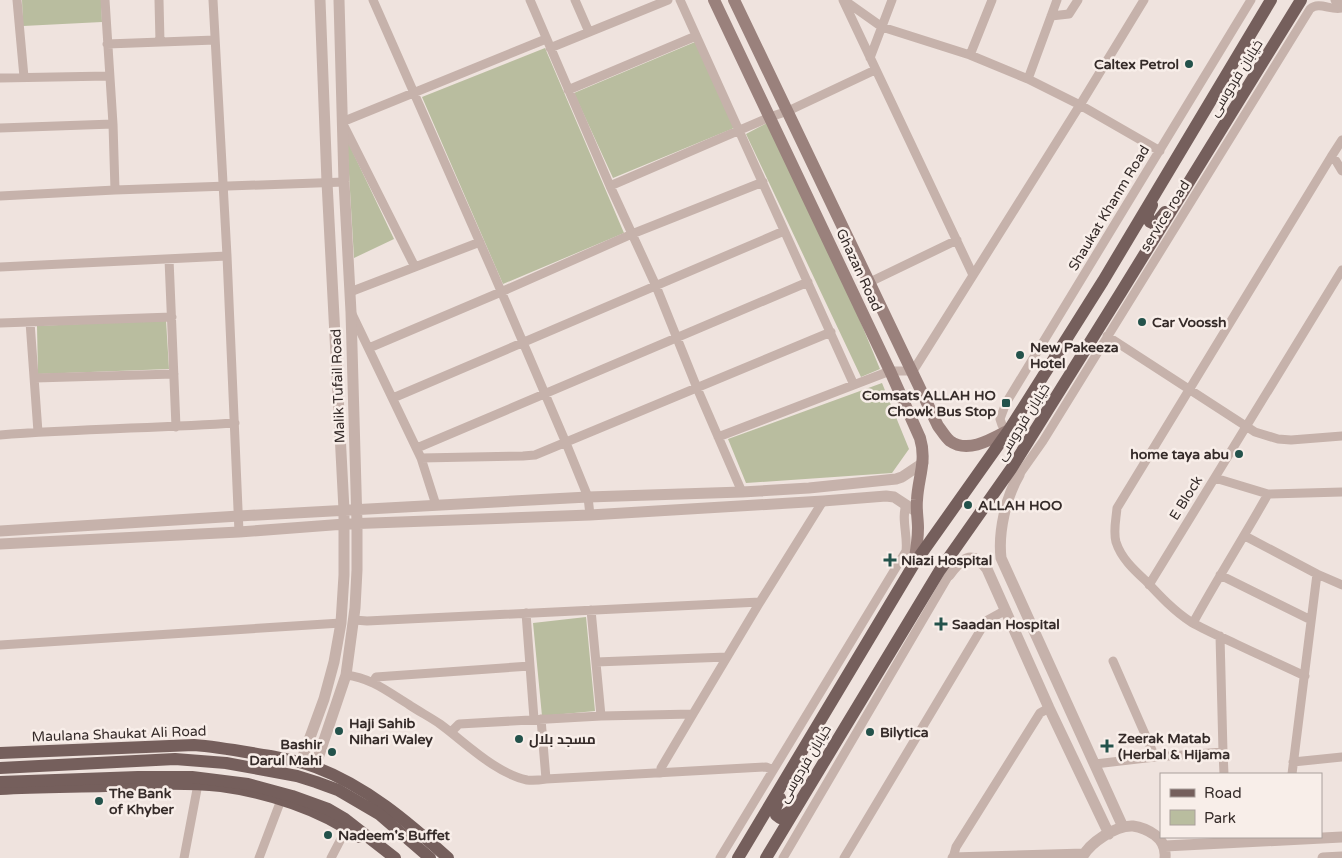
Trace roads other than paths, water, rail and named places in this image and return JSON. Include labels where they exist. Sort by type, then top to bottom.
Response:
[{"type":"main road","name":"Ghazan Road","points":[[714,0],[920,438],[923,449],[923,463],[917,491],[918,538],[914,564]]},
{"type":"main road","name":"Ghazan Road","points":[[734,0],[938,426],[945,437],[958,445],[971,446],[1009,430]]},
{"type":"main road","name":"خیابان فردوسی","points":[[738,858],[914,564],[1009,430],[1103,281],[1271,0]]},
{"type":"main road","name":"خیابان فردوسی","points":[[766,858],[944,573],[1015,472],[1120,294],[1190,181],[1286,36],[1301,0]]},
{"type":"main road","points":[[1172,165],[1148,213],[1150,222],[1154,224],[1157,222],[1190,181]]},
{"type":"main road","points":[[1103,281],[1125,251],[1133,252],[1135,256],[1120,294]]},
{"type":"main road","name":"Maulana Shaukat Ali Road","points":[[0,753],[194,745],[221,747],[302,762],[355,785],[410,824],[448,858]]},
{"type":"main road","points":[[146,784],[131,773],[128,764],[130,758],[150,746]]},
{"type":"main road","points":[[92,750],[105,761],[108,768],[106,776],[98,786]]},
{"type":"main road","points":[[0,768],[175,759],[226,763],[297,776],[338,790],[379,814],[430,858]]},
{"type":"main road","points":[[786,776],[787,785],[774,813],[780,818],[796,808]]},
{"type":"main road","points":[[0,782],[192,777],[248,784],[292,796],[328,809],[345,819],[394,858]]},
{"type":"main road","points":[[0,789],[146,784],[221,786],[300,805],[348,829],[386,858]]},
{"type":"street","points":[[17,0],[24,78]]},
{"type":"street","points":[[105,0],[115,190]]},
{"type":"street","points":[[159,0],[160,42]]},
{"type":"street","points":[[213,0],[239,532]]},
{"type":"street","name":"Malik Tufail Road","points":[[302,762],[324,699],[334,662],[341,623],[345,524],[327,182],[320,0]]},
{"type":"street","name":"Malik Tufail Road","points":[[315,767],[346,675],[354,620],[357,570],[358,524],[351,312],[344,182],[339,0]]},
{"type":"street","points":[[373,0],[545,393],[588,497],[590,515]]},
{"type":"street","points":[[530,0],[610,186],[656,286],[742,492]]},
{"type":"street","points":[[575,0],[589,32]]},
{"type":"street","points":[[550,48],[668,0]]},
{"type":"street","points":[[680,0],[854,385]]},
{"type":"street","points":[[844,0],[882,27],[970,55],[1028,79],[1080,105],[1160,151]]},
{"type":"street","points":[[844,0],[974,275]]},
{"type":"street","points":[[870,58],[892,0]]},
{"type":"street","points":[[970,55],[992,0]]},
{"type":"street","points":[[1028,79],[1057,0]]},
{"type":"street","points":[[1051,16],[1069,14],[1078,0]]},
{"type":"street","points":[[718,438],[890,371],[913,371],[1144,0]]},
{"type":"street","name":"Shaukat Khanm Road","points":[[1009,430],[1002,425],[1000,419],[1006,403],[1251,0]]},
{"type":"street","name":"service road","points":[[1015,472],[1043,441],[1286,36],[1310,8],[1314,6],[1318,5],[1336,10],[1342,8],[1335,0]]},
{"type":"street","points":[[568,90],[696,36]]},
{"type":"street","points":[[414,267],[342,122],[546,39]]},
{"type":"street","points":[[107,44],[215,40]]},
{"type":"street","points":[[610,186],[739,130],[788,111],[876,70]]},
{"type":"street","points":[[0,78],[109,76]]},
{"type":"street","points":[[0,128],[112,124]]},
{"type":"street","points":[[1305,676],[1220,636],[1193,622],[1175,609],[1128,563],[1119,550],[1114,532],[1117,508],[1342,140]]},
{"type":"street","points":[[1330,157],[1336,161],[1342,171]]},
{"type":"street","points":[[0,196],[344,182]]},
{"type":"street","points":[[369,348],[632,234],[762,182]]},
{"type":"street","points":[[393,398],[784,231]]},
{"type":"street","points":[[870,282],[957,240]]},
{"type":"street","points":[[350,292],[480,242]]},
{"type":"street","points":[[0,266],[227,256]]},
{"type":"street","points":[[170,259],[176,427]]},
{"type":"street","name":"E Block","points":[[1149,585],[1342,270]]},
{"type":"street","points":[[417,448],[808,282]]},
{"type":"street","points":[[351,312],[422,458],[436,506]]},
{"type":"street","points":[[0,323],[172,317]]},
{"type":"street","points":[[30,322],[38,432]]},
{"type":"street","points":[[422,458],[535,455],[831,332]]},
{"type":"street","points":[[1107,336],[1255,432],[1278,439],[1291,440],[1342,436]]},
{"type":"street","points":[[35,378],[174,374]]},
{"type":"street","points":[[0,434],[235,423]]},
{"type":"street","points":[[0,531],[588,497],[809,488],[887,481],[902,477],[923,463]]},
{"type":"street","points":[[1015,472],[1000,542],[1001,558],[1123,827]]},
{"type":"street","points":[[1215,478],[1268,494],[1342,492]]},
{"type":"street","points":[[1193,622],[1268,494]]},
{"type":"street","points":[[0,544],[239,532],[345,524],[590,515],[886,496],[894,497],[917,512]]},
{"type":"street","points":[[662,773],[661,768],[692,714],[823,501]]},
{"type":"street","points":[[720,858],[906,551],[907,541],[903,512],[906,504]]},
{"type":"street","points":[[1245,536],[1342,585]]},
{"type":"street","points":[[783,858],[944,573],[964,560],[970,559],[978,560],[987,569],[1049,708],[1109,834]]},
{"type":"street","points":[[1292,773],[1317,574]]},
{"type":"street","points":[[1220,575],[1311,620]]},
{"type":"street","points":[[354,620],[367,621],[760,602]]},
{"type":"street","points":[[591,610],[601,716]]},
{"type":"street","points":[[844,858],[986,622],[1006,610]]},
{"type":"street","points":[[526,613],[530,666],[546,779]]},
{"type":"street","points":[[0,645],[341,623]]},
{"type":"street","points":[[1220,636],[1224,773]]},
{"type":"street","points":[[596,662],[727,658]]},
{"type":"street","points":[[1114,661],[1155,757]]},
{"type":"street","points":[[373,682],[376,678],[530,666]]},
{"type":"street","points":[[346,675],[358,676],[373,682],[439,724],[490,763],[526,780],[766,767],[773,770]]},
{"type":"street","points":[[1049,708],[1040,714],[956,847],[953,858],[1083,856],[1097,841],[1123,827],[1133,826],[1149,831],[1159,839],[1165,852],[1228,840],[1287,838]]},
{"type":"street","points":[[450,732],[459,724],[601,716],[692,714]]},
{"type":"street","points":[[1094,764],[1223,752]]},
{"type":"street","points":[[1294,762],[1342,757]]},
{"type":"street","points":[[184,858],[198,784]]},
{"type":"street","points":[[259,858],[281,800]]},
{"type":"street","points":[[331,858],[348,829]]},
{"type":"street","points":[[1322,837],[1342,837]]},
{"type":"street","points":[[1323,858],[1342,857]]},
{"type":"place","name":"Caltex Petrol","points":[[1189,64]]},
{"type":"place","name":"Car Voossh","points":[[1142,322]]},
{"type":"place","name":"New Pakeeza Hotel","points":[[1020,355]]},
{"type":"place","name":"Comsats ALLAH HO Chowk Bus Stop","points":[[1006,403]]},
{"type":"place","name":"home taya abu","points":[[1239,454]]},
{"type":"place","name":"ALLAH HOO","points":[[968,505]]},
{"type":"place","name":"Niazi Hospital","points":[[890,560]]},
{"type":"place","name":"Saadan Hospital","points":[[941,624]]},
{"type":"place","name":"Haji Sahib Nihari Waley","points":[[339,731]]},
{"type":"place","name":"Bilytica","points":[[870,732]]},
{"type":"place","name":"مسجد بلال","points":[[519,739]]},
{"type":"place","name":"Zeerak Matab (Herbal & Hijama","points":[[1107,746]]},
{"type":"place","name":"Bashir Darul Mahi","points":[[332,752]]},
{"type":"place","name":"The Bank of Khyber","points":[[99,801]]},
{"type":"place","name":"Nadeem's Buffet","points":[[328,835]]}]
